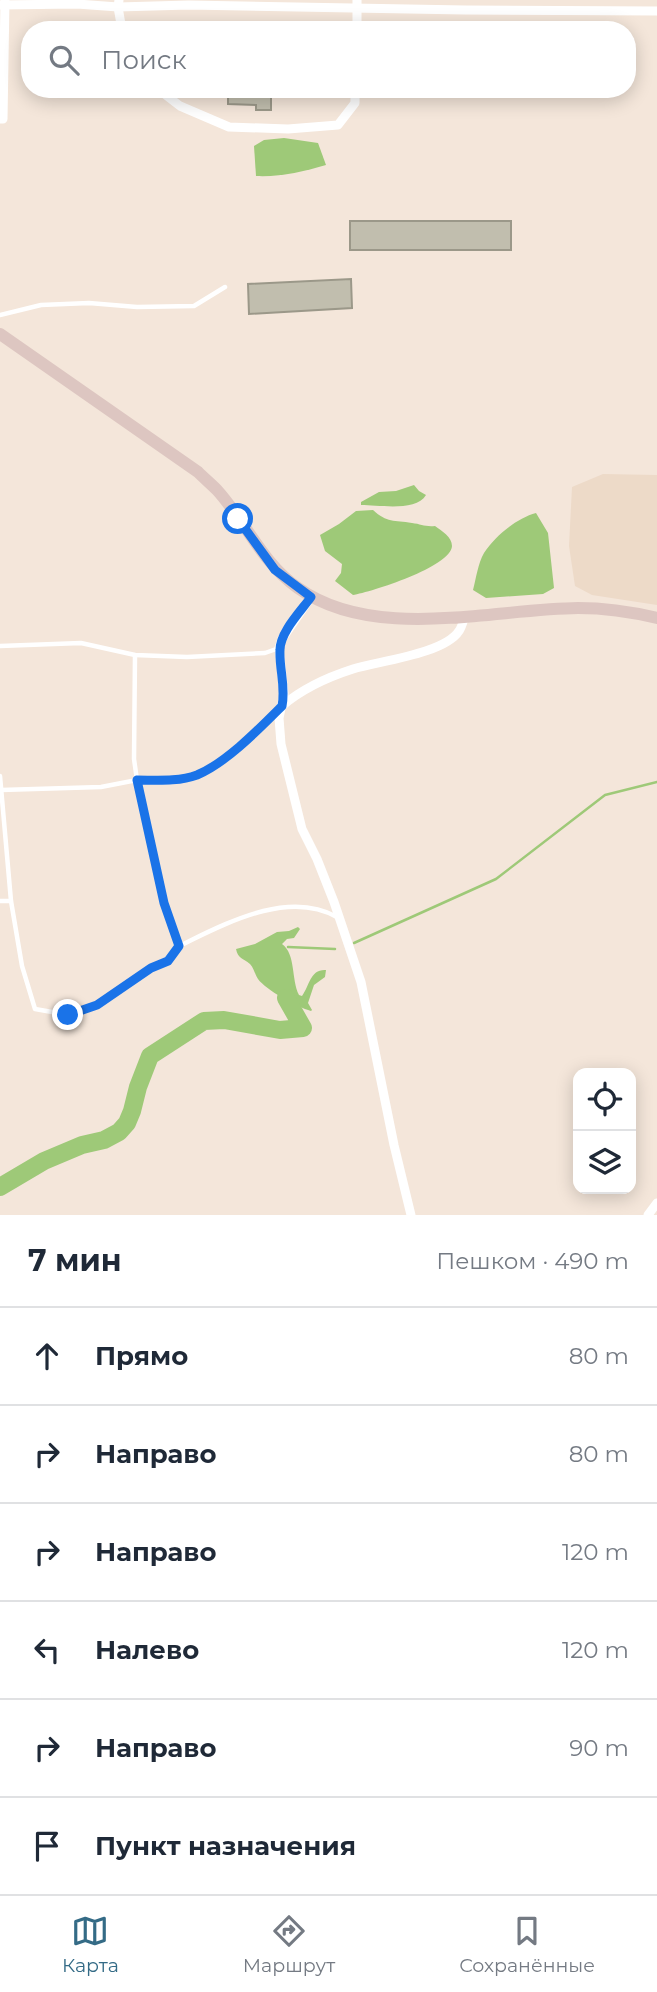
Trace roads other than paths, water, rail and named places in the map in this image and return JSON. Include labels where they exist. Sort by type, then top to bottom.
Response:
[{"type":"main road","points":[[0,334],[198,472],[218,491],[275,570],[311,597],[335,608],[380,617],[465,616],[579,608],[620,611],[657,618]]},
{"type":"street","points":[[560,11],[561,0]]},
{"type":"street","points":[[0,119],[4,119],[3,4],[357,4],[560,11],[657,11]]},
{"type":"street","points":[[170,98],[180,106],[229,127],[288,129],[338,125],[355,103],[355,98]]},
{"type":"street","points":[[311,597],[282,639],[279,648],[284,694],[279,718],[281,744],[302,829],[317,859],[361,982],[411,1215]]},
{"type":"street","points":[[282,706],[294,695],[353,669],[405,657],[444,643],[458,633],[465,616]]},
{"type":"street","points":[[648,1215],[657,1203]]},
{"type":"lane","points":[[0,315],[41,305],[89,303],[137,307],[194,306],[225,287]]},
{"type":"lane","points":[[0,646],[81,643],[135,655],[223,656],[265,653],[279,648]]},
{"type":"lane","points":[[135,655],[134,759],[137,780],[164,903],[179,946]]},
{"type":"lane","points":[[1,790],[101,787],[137,780],[172,780],[195,775],[225,758],[282,706]]},
{"type":"lane","points":[[0,776],[11,901],[22,966],[35,1009],[68,1015],[97,1005],[151,968],[168,961],[179,946],[220,927],[264,912],[302,905],[326,911],[337,917],[342,927]]},
{"type":"lane","points":[[0,901],[11,901]]},
{"type":"waterway","points":[[354,943],[496,879],[605,795],[657,782]]},
{"type":"waterway","points":[[288,947],[335,949]]},
{"type":"waterway","points":[[0,1187],[44,1161],[119,1132],[132,1111],[150,1056],[204,1021],[224,1020],[280,1030],[303,1028],[286,998]]}]
